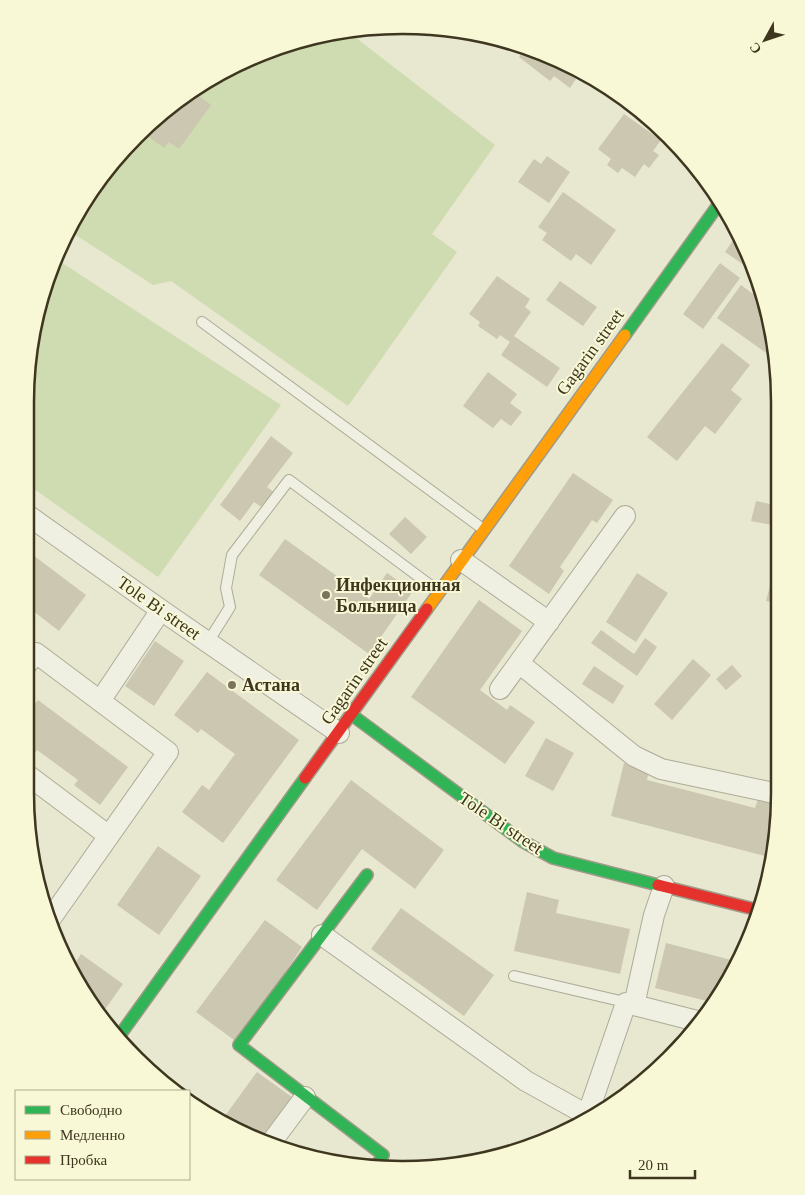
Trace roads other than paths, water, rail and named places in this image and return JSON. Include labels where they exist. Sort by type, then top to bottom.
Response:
[{"type":"street","name":"Gagarin street","points":[[122,1032],[352,715],[483,529],[715,207]]},
{"type":"street","points":[[500,689],[625,516]]},
{"type":"street","name":"Tole Bi street","points":[[34,520],[339,733]]},
{"type":"street","points":[[462,560],[549,622]]},
{"type":"street","points":[[100,701],[161,610]]},
{"type":"street","points":[[34,655],[36,653],[168,752],[54,914]]},
{"type":"street","points":[[519,664],[634,756],[661,769],[771,792]]},
{"type":"street","name":"Tole Bi street","points":[[352,715],[522,841],[553,858],[753,909]]},
{"type":"street","points":[[34,780],[110,836]]},
{"type":"street","points":[[367,875],[239,1045],[383,1155],[380,1160]]},
{"type":"street","points":[[589,1111],[630,1004],[654,915],[664,886]]},
{"type":"street","points":[[322,935],[526,1081],[581,1115]]},
{"type":"street","points":[[630,1004],[693,1020]]},
{"type":"street","points":[[274,1138],[305,1097]]},
{"type":"lane","points":[[202,322],[483,529]]},
{"type":"lane","points":[[208,642],[230,607],[226,588],[232,555],[289,480],[439,591]]},
{"type":"lane","points":[[514,976],[630,1004]]},
{"type":"place","name":"Инфекционная Больница","points":[[326,595]]},
{"type":"place","name":"Астана","points":[[232,685]]}]
